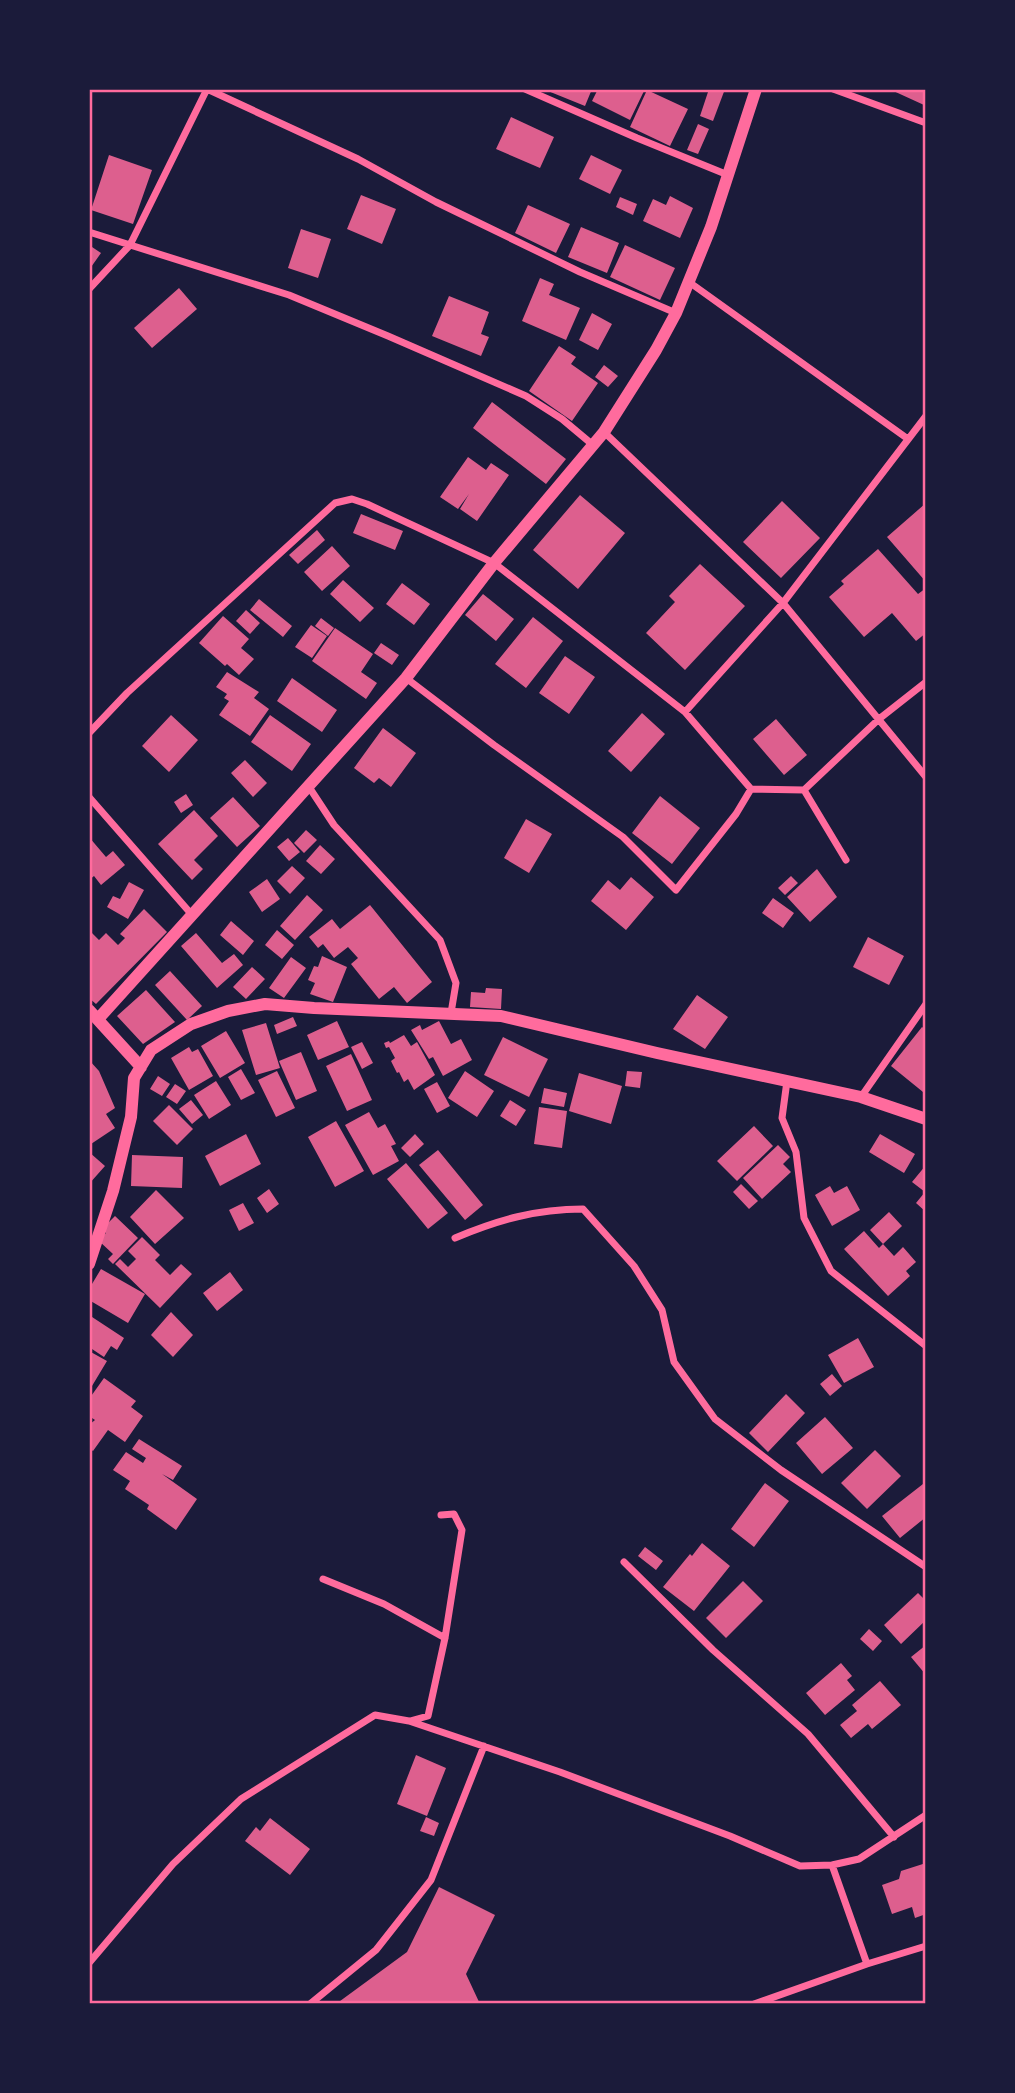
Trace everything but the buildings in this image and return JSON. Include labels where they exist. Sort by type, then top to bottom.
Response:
[{"type":"street","points":[[89,289],[131,245],[207,89],[358,159],[436,202],[580,272],[676,313]]},
{"type":"street","points":[[525,89],[728,175]]},
{"type":"street","points":[[138,1073],[94,1014],[193,916],[407,678],[494,563],[604,432],[676,313],[711,227],[756,89]]},
{"type":"street","points":[[834,89],[926,123]]},
{"type":"street","points":[[89,232],[289,295],[467,370],[526,396],[562,419],[593,445]]},
{"type":"street","points":[[689,282],[908,439]]},
{"type":"street","points":[[685,712],[783,603],[926,416]]},
{"type":"street","points":[[604,432],[783,603],[926,777]]},
{"type":"street","points":[[89,733],[127,693],[335,503],[352,499],[425,529],[494,563],[685,712],[751,789],[804,790],[878,719],[926,682]]},
{"type":"street","points":[[407,678],[494,745],[623,837],[676,890],[736,814],[751,789]]},
{"type":"street","points":[[309,787],[334,825],[439,940],[456,983],[451,1013]]},
{"type":"street","points":[[804,790],[846,860]]},
{"type":"street","points":[[89,797],[193,916]]},
{"type":"street","points":[[89,1264],[113,1191],[131,1117],[138,1073],[151,1050],[191,1024],[228,1011],[265,1003],[314,1008],[502,1016],[861,1097],[926,1119]]},
{"type":"street","points":[[861,1097],[926,1004]]},
{"type":"street","points":[[788,1081],[782,1118],[796,1152],[804,1218],[831,1271],[926,1346]]},
{"type":"street","points":[[456,1238],[492,1223],[551,1209],[583,1209],[634,1266],[662,1310],[674,1362],[715,1419],[781,1470],[926,1567]]},
{"type":"street","points":[[410,1721],[428,1716],[445,1638],[462,1530],[454,1514],[441,1515]]},
{"type":"street","points":[[624,1563],[713,1650],[808,1734],[894,1837]]},
{"type":"street","points":[[323,1578],[384,1604],[445,1638]]},
{"type":"street","points":[[89,1963],[173,1864],[241,1799],[375,1715],[410,1721],[484,1746],[730,1836],[800,1866],[832,1865],[859,1859],[926,1815]]},
{"type":"street","points":[[310,2004],[376,1950],[430,1880],[484,1746]]},
{"type":"street","points":[[832,1865],[867,1964]]},
{"type":"street","points":[[754,2004],[926,1946]]}]
